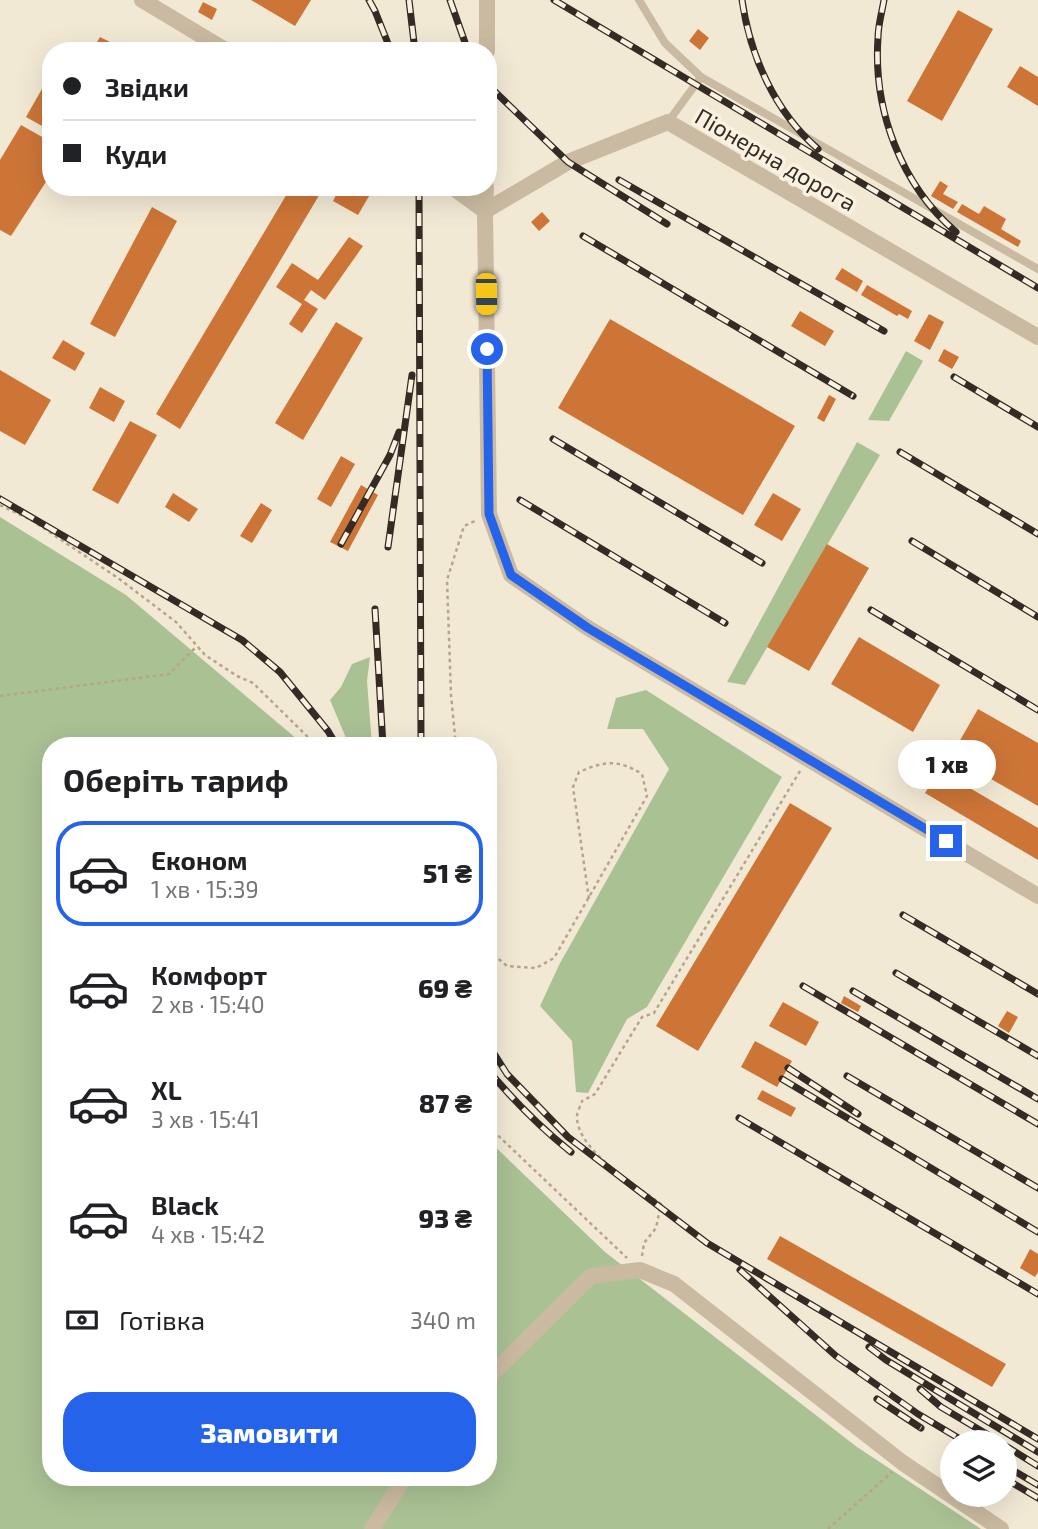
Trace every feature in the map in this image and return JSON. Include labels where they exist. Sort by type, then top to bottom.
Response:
[{"type":"street","points":[[142,0],[212,42]]},
{"type":"street","points":[[487,0],[487,42]]},
{"type":"street","name":"Піонерна дорога","points":[[485,211],[568,162],[668,122],[1038,337]]},
{"type":"street","points":[[464,196],[485,211]]},
{"type":"street","points":[[486,196],[489,514],[511,575],[588,628],[1038,896]]},
{"type":"street","points":[[497,1369],[591,1276],[640,1270],[674,1284],[903,1463],[1001,1529]]},
{"type":"street","points":[[372,1529],[399,1486]]},
{"type":"lane","points":[[639,0],[664,43],[701,77],[1038,269]]},
{"type":"lane","points":[[668,122],[701,77]]},
{"type":"path","points":[[0,505],[33,521],[107,570],[176,622],[196,647],[220,665],[253,683],[308,737]]},
{"type":"path","points":[[455,737],[447,580],[464,526],[489,514]]},
{"type":"path","points":[[0,696],[169,674],[196,647]]},
{"type":"path","points":[[640,1270],[644,1243],[656,1228],[661,1204],[595,1153],[583,1137],[577,1116],[582,1101],[595,1094],[642,1017],[654,1013],[807,759]]},
{"type":"path","points":[[497,958],[507,966],[536,968],[554,958],[589,899],[647,796],[642,774],[626,764],[600,763],[579,772],[573,787],[589,899]]},
{"type":"path","points":[[497,1135],[640,1270]]},
{"type":"path","points":[[828,1529],[903,1463]]},
{"type":"green space","points":[[906,351],[923,361],[889,421],[868,420]]},
{"type":"green space","points":[[857,442],[880,455],[745,685],[727,682]]},
{"type":"green space","points":[[0,517],[126,595],[295,737],[42,737],[42,1486],[497,1486],[497,1149],[605,1252],[857,1447],[940,1502],[940,1507],[948,1507],[981,1529],[0,1529]]},
{"type":"green space","points":[[370,657],[367,681],[371,737],[346,737],[330,700],[341,687],[352,664]]},
{"type":"green space","points":[[646,690],[782,777],[647,1007],[627,1019],[588,1093],[576,1092],[572,1041],[540,1006],[559,965],[669,769],[643,729],[607,729],[616,698]]},
{"type":"building","points":[[251,0],[311,0],[295,26]]},
{"type":"building","points":[[203,2],[217,9],[212,20],[198,12]]},
{"type":"building","points":[[958,10],[993,29],[942,121],[907,101]]},
{"type":"building","points":[[698,29],[709,38],[700,50],[689,41]]},
{"type":"building","points":[[100,37],[110,42],[97,42]]},
{"type":"building","points":[[1020,66],[1038,77],[1038,106],[1007,87]]},
{"type":"building","points":[[42,89],[42,126],[26,117]]},
{"type":"building","points":[[21,125],[42,137],[42,188],[11,236],[0,230],[0,160]]},
{"type":"building","points":[[940,181],[948,186],[943,194],[958,202],[953,209],[931,196]]},
{"type":"building","points":[[286,196],[319,196],[180,429],[156,414]]},
{"type":"building","points":[[336,196],[369,196],[358,215],[333,201]]},
{"type":"building","points":[[962,204],[979,214],[984,206],[1006,219],[1001,229],[1021,241],[1018,247],[957,212]]},
{"type":"building","points":[[152,207],[177,221],[115,337],[90,324]]},
{"type":"building","points":[[542,212],[550,221],[539,231],[531,222]]},
{"type":"building","points":[[349,237],[363,246],[325,300],[311,290],[304,300],[318,309],[302,333],[289,324],[302,304],[276,287],[292,263],[318,280]]},
{"type":"building","points":[[842,268],[863,281],[857,292],[835,279]]},
{"type":"building","points":[[867,285],[912,311],[908,319],[899,314],[897,316],[861,295]]},
{"type":"building","points":[[800,311],[834,331],[825,346],[791,326]]},
{"type":"building","points":[[929,314],[944,322],[930,350],[914,341]]},
{"type":"building","points":[[610,319],[795,426],[743,515],[558,408]]},
{"type":"building","points":[[336,322],[363,338],[303,440],[275,423]]},
{"type":"building","points":[[63,340],[85,353],[75,371],[52,358]]},
{"type":"building","points":[[944,349],[959,357],[952,369],[938,361]]},
{"type":"building","points":[[0,370],[51,400],[25,445],[0,431]]},
{"type":"building","points":[[100,387],[125,401],[114,422],[89,408]]},
{"type":"building","points":[[829,395],[836,399],[824,422],[817,418]]},
{"type":"building","points":[[130,421],[157,435],[118,504],[92,490]]},
{"type":"building","points":[[341,456],[355,464],[331,507],[317,499]]},
{"type":"building","points":[[361,485],[378,495],[348,551],[330,542]]},
{"type":"building","points":[[173,493],[198,509],[189,522],[165,507]]},
{"type":"building","points":[[773,493],[801,509],[782,541],[754,525]]},
{"type":"building","points":[[261,503],[272,510],[252,543],[240,536]]},
{"type":"building","points":[[827,544],[869,568],[809,671],[767,647]]},
{"type":"building","points":[[859,637],[940,685],[913,732],[831,684]]},
{"type":"building","points":[[978,709],[1038,743],[1038,806],[951,756]]},
{"type":"building","points":[[939,770],[1038,828],[1038,860],[925,793]]},
{"type":"building","points":[[790,803],[832,828],[698,1051],[656,1026]]},
{"type":"building","points":[[844,996],[861,1006],[858,1012],[841,1003]]},
{"type":"building","points":[[783,1002],[819,1022],[806,1046],[769,1026]]},
{"type":"building","points":[[1007,1011],[1018,1017],[1009,1033],[998,1026]]},
{"type":"building","points":[[755,1041],[792,1061],[777,1087],[741,1067]]},
{"type":"building","points":[[762,1090],[796,1108],[791,1117],[757,1099]]},
{"type":"building","points":[[780,1236],[1006,1364],[992,1387],[767,1259]]},
{"type":"building","points":[[1030,1249],[1038,1254],[1038,1272],[1035,1277],[1020,1268]]},
{"type":"railway","points":[[369,0],[387,42]]},
{"type":"railway","points":[[409,0],[414,42]]},
{"type":"railway","points":[[450,0],[465,42]]},
{"type":"railway","points":[[554,0],[1038,288]]},
{"type":"railway","points":[[742,0],[751,42],[767,82],[789,118],[818,149]]},
{"type":"railway","points":[[884,0],[878,33],[878,65],[886,119],[894,144],[920,192],[956,232]]},
{"type":"railway","points":[[497,94],[568,162],[667,224]]},
{"type":"railway","points":[[619,180],[884,331]]},
{"type":"railway","points":[[419,196],[421,737]]},
{"type":"railway","points":[[583,236],[853,396]]},
{"type":"railway","points":[[388,547],[412,375]]},
{"type":"railway","points":[[954,377],[1038,427]]},
{"type":"railway","points":[[341,544],[390,455],[399,432]]},
{"type":"railway","points":[[553,439],[762,563]]},
{"type":"railway","points":[[900,452],[1038,534]]},
{"type":"railway","points":[[0,499],[242,640],[280,672],[332,737]]},
{"type":"railway","points":[[520,500],[725,623]]},
{"type":"railway","points":[[912,541],[1038,617]]},
{"type":"railway","points":[[375,609],[382,737]]},
{"type":"railway","points":[[871,610],[1038,710]]},
{"type":"railway","points":[[903,915],[1038,994]]},
{"type":"railway","points":[[896,973],[1038,1056]]},
{"type":"railway","points":[[803,986],[1038,1124]]},
{"type":"railway","points":[[853,991],[1038,1099]]},
{"type":"railway","points":[[497,1058],[507,1074],[568,1137],[707,1243],[1038,1439]]},
{"type":"railway","points":[[788,1068],[858,1114]]},
{"type":"railway","points":[[847,1076],[1038,1188]]},
{"type":"railway","points":[[782,1079],[1038,1232]]},
{"type":"railway","points":[[497,1080],[527,1113],[571,1152]]},
{"type":"railway","points":[[739,1118],[1038,1294]]},
{"type":"railway","points":[[740,1270],[836,1356],[945,1430]]},
{"type":"railway","points":[[869,1347],[1038,1452]]},
{"type":"railway","points":[[920,1389],[941,1407],[980,1430]]},
{"type":"railway","points":[[877,1399],[921,1428]]},
{"type":"railway","points":[[1017,1453],[1038,1466]]},
{"type":"railway","points":[[1017,1473],[1038,1485]]},
{"type":"railway","points":[[1017,1486],[1038,1498]]},
{"type":"route","points":[[487,349],[489,514],[511,575],[588,628],[946,841]]}]
